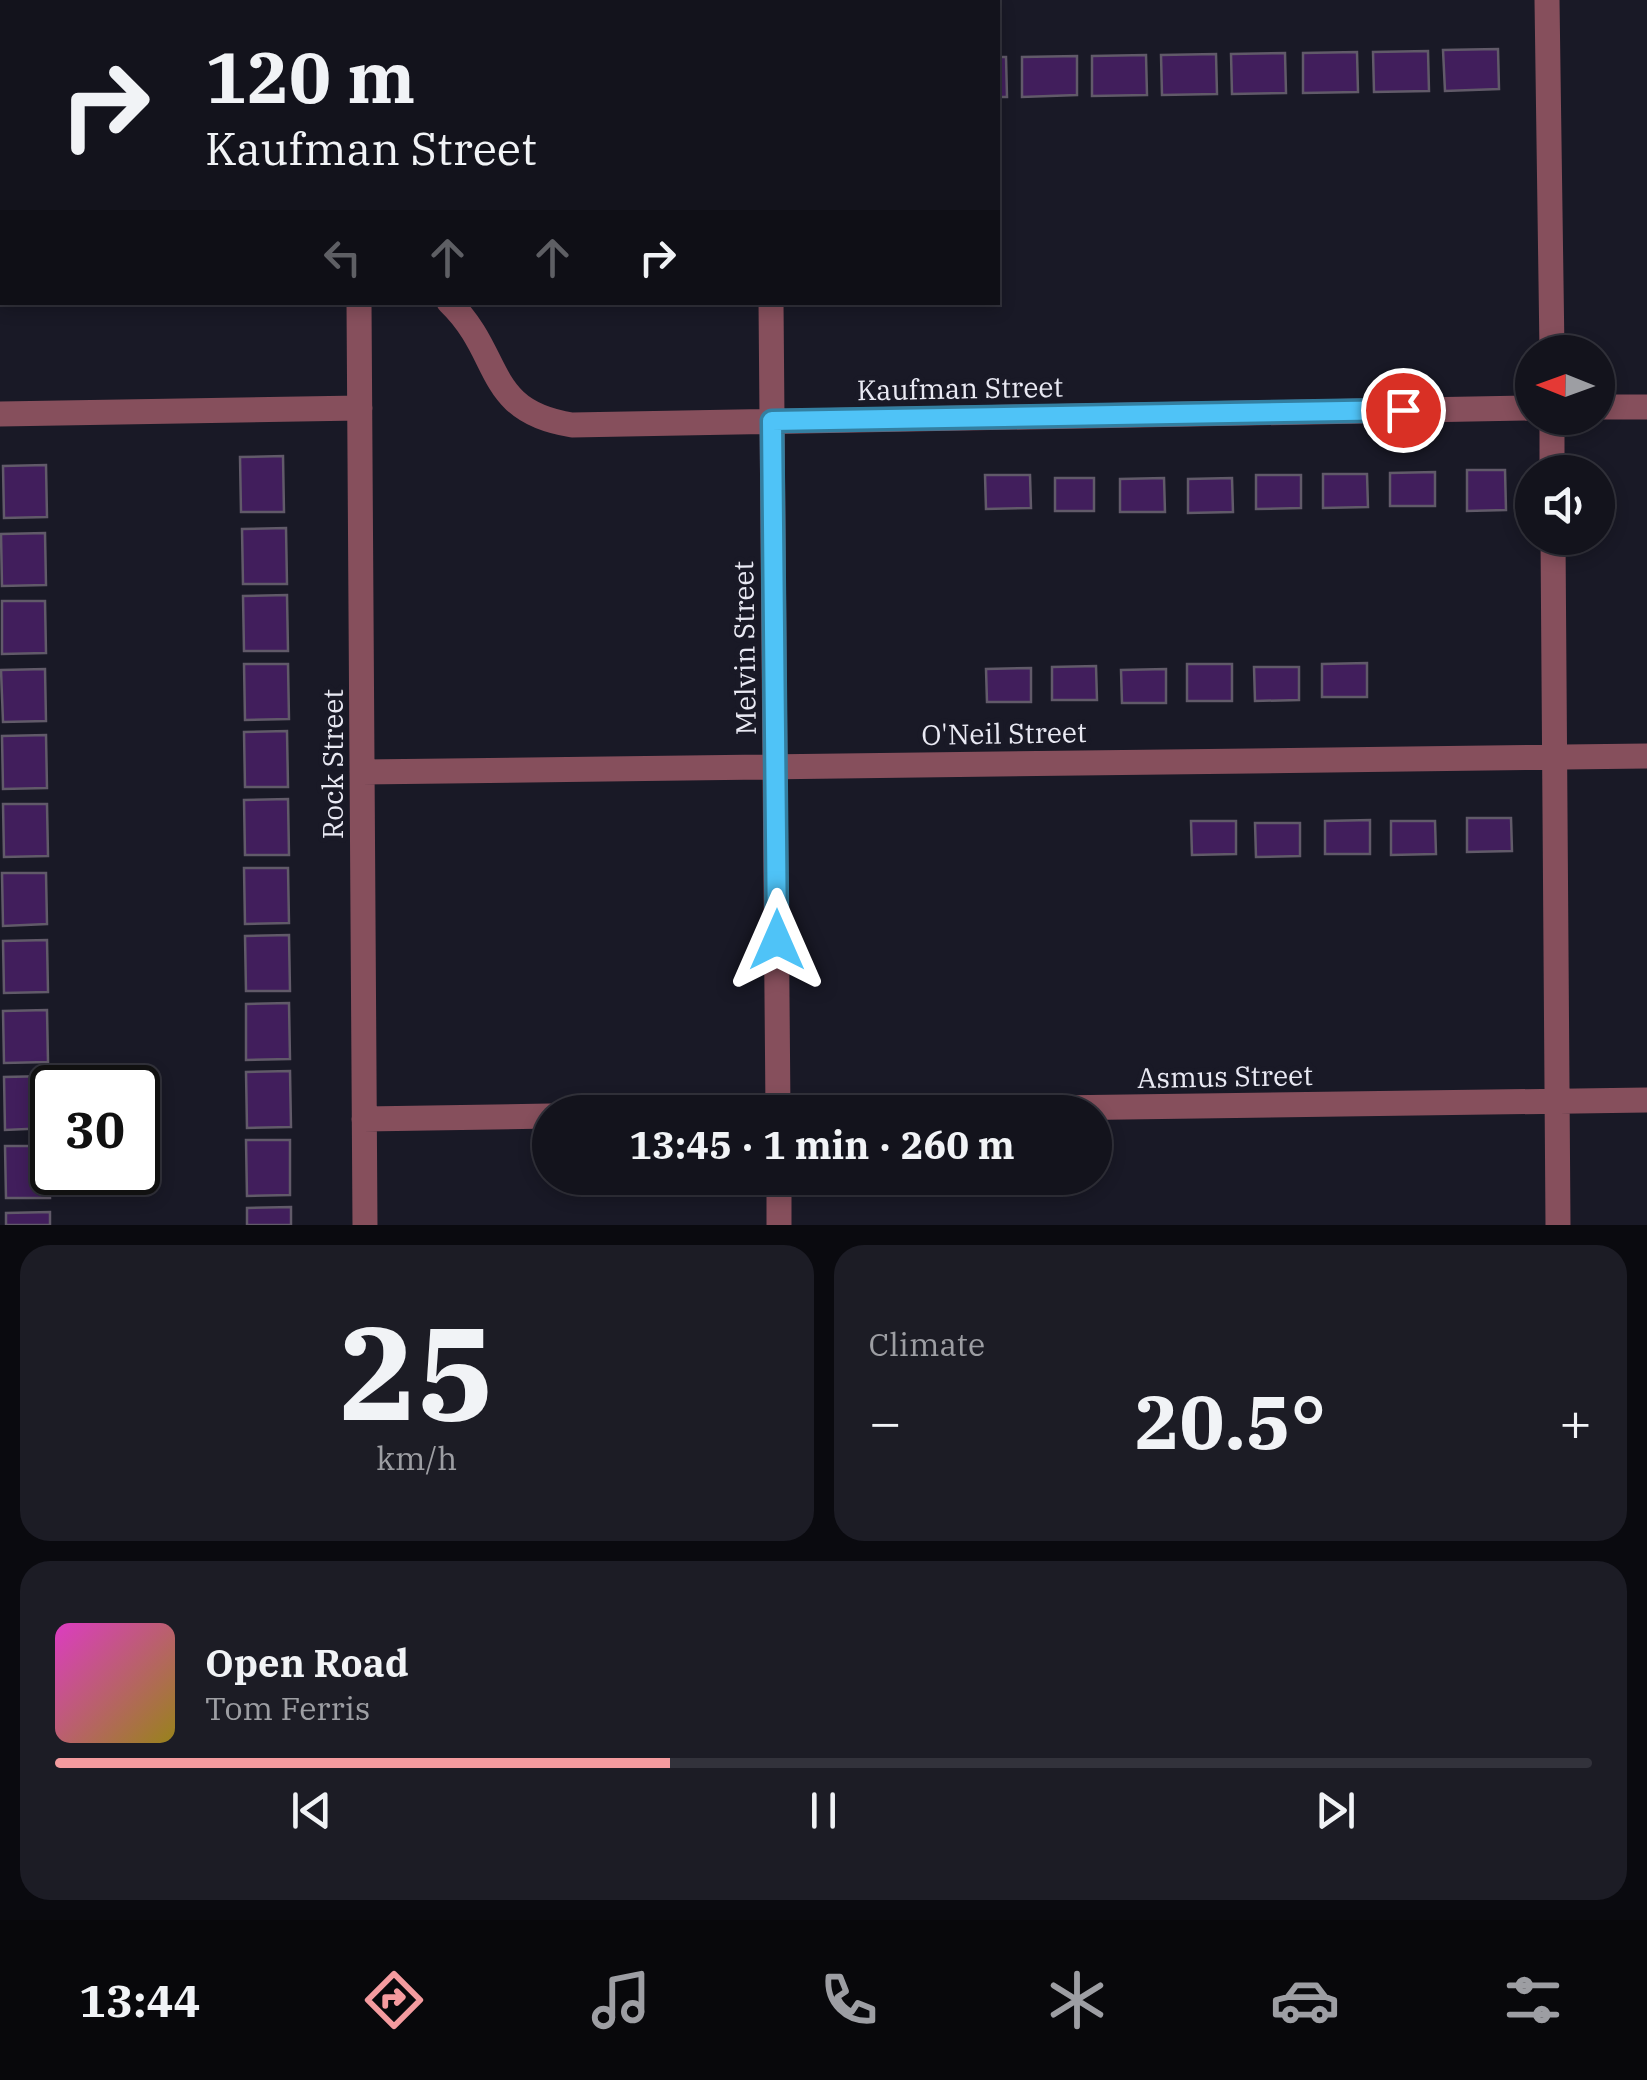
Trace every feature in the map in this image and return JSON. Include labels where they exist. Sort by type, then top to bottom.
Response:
[{"type":"street","points":[[1547,0],[1552,335]]},
{"type":"street","name":"Rock Street","points":[[360,305],[365,1225]]},
{"type":"street","name":"Kaufman Street","points":[[452,305],[478,336],[505,393],[538,419],[572,424],[1515,408]]},
{"type":"street","name":"Melvin Street","points":[[771,305],[778,1095]]},
{"type":"street","points":[[1615,407],[1647,406]]},
{"type":"street","points":[[0,414],[360,408]]},
{"type":"street","points":[[1552,555],[1558,1225]]},
{"type":"street","name":"O'Neil Street","points":[[362,772],[1647,756]]},
{"type":"street","name":"Asmus Street","points":[[1112,1108],[1647,1100]]},
{"type":"street","points":[[364,1119],[532,1116]]},
{"type":"street","points":[[779,1195],[779,1225]]},
{"type":"building","points":[[1498,49],[1499,89],[1445,91],[1443,50]]},
{"type":"building","points":[[1428,51],[1429,91],[1374,92],[1373,52]]},
{"type":"building","points":[[1357,52],[1358,92],[1303,93],[1303,53]]},
{"type":"building","points":[[1285,53],[1286,93],[1232,94],[1231,54]]},
{"type":"building","points":[[1216,54],[1217,94],[1162,95],[1161,55]]},
{"type":"building","points":[[1146,55],[1147,95],[1092,96],[1092,56]]},
{"type":"building","points":[[1077,56],[1077,95],[1022,97],[1022,57]]},
{"type":"building","points":[[1000,57],[1006,57],[1007,97],[1000,97]]},
{"type":"building","points":[[283,456],[284,512],[241,512],[240,457]]},
{"type":"building","points":[[46,465],[47,517],[4,518],[3,466]]},
{"type":"building","points":[[1467,470],[1505,470],[1506,510],[1467,511]]},
{"type":"building","points":[[1435,472],[1435,506],[1390,506],[1390,473]]},
{"type":"building","points":[[1323,474],[1367,474],[1368,507],[1323,508]]},
{"type":"building","points":[[985,475],[1030,475],[1031,508],[986,509]]},
{"type":"building","points":[[1256,475],[1301,475],[1301,508],[1256,509]]},
{"type":"building","points":[[1055,478],[1094,478],[1094,511],[1055,511]]},
{"type":"building","points":[[1164,478],[1165,512],[1120,512],[1120,479]]},
{"type":"building","points":[[1232,478],[1233,512],[1188,513],[1188,479]]},
{"type":"building","points":[[286,528],[287,584],[243,584],[242,529]]},
{"type":"building","points":[[45,533],[46,585],[2,586],[1,534]]},
{"type":"building","points":[[287,595],[288,651],[244,651],[243,596]]},
{"type":"building","points":[[2,601],[45,601],[46,653],[2,654]]},
{"type":"building","points":[[1367,663],[1367,697],[1322,697],[1322,664]]},
{"type":"building","points":[[244,664],[288,664],[289,719],[245,720]]},
{"type":"building","points":[[1187,664],[1232,664],[1232,701],[1187,701]]},
{"type":"building","points":[[1096,666],[1097,700],[1052,700],[1052,667]]},
{"type":"building","points":[[1254,667],[1299,667],[1299,700],[1255,701]]},
{"type":"building","points":[[1031,668],[1031,702],[987,702],[986,669]]},
{"type":"building","points":[[45,669],[46,721],[3,722],[1,670]]},
{"type":"building","points":[[1166,669],[1166,703],[1122,703],[1121,670]]},
{"type":"building","points":[[287,731],[288,787],[245,787],[244,732]]},
{"type":"building","points":[[46,735],[47,788],[3,789],[2,736]]},
{"type":"building","points":[[288,799],[289,855],[245,855],[244,800]]},
{"type":"building","points":[[3,804],[47,804],[48,856],[4,857]]},
{"type":"building","points":[[1467,818],[1511,818],[1512,851],[1467,852]]},
{"type":"building","points":[[1370,820],[1370,854],[1325,854],[1325,821]]},
{"type":"building","points":[[1191,821],[1236,821],[1236,854],[1192,855]]},
{"type":"building","points":[[1391,821],[1435,821],[1436,854],[1391,855]]},
{"type":"building","points":[[1255,823],[1300,823],[1300,856],[1256,857]]},
{"type":"building","points":[[244,868],[288,868],[289,923],[245,924]]},
{"type":"building","points":[[2,873],[46,873],[47,924],[3,926]]},
{"type":"building","points":[[289,935],[290,991],[246,991],[245,936]]},
{"type":"building","points":[[47,940],[48,992],[4,993],[3,941]]},
{"type":"building","points":[[289,1003],[290,1059],[246,1060],[246,1004]]},
{"type":"building","points":[[47,1010],[48,1062],[4,1063],[3,1011]]},
{"type":"building","points":[[290,1071],[291,1127],[247,1128],[246,1072]]},
{"type":"building","points":[[30,1076],[30,1129],[5,1130],[4,1077]]},
{"type":"building","points":[[246,1140],[290,1140],[290,1195],[247,1196]]},
{"type":"building","points":[[5,1146],[30,1146],[30,1195],[50,1198],[6,1198]]},
{"type":"building","points":[[291,1207],[291,1225],[247,1225],[247,1208]]},
{"type":"building","points":[[50,1212],[50,1225],[6,1225],[6,1213]]},
{"type":"route","points":[[777,940],[772,421],[1403,410]]}]
